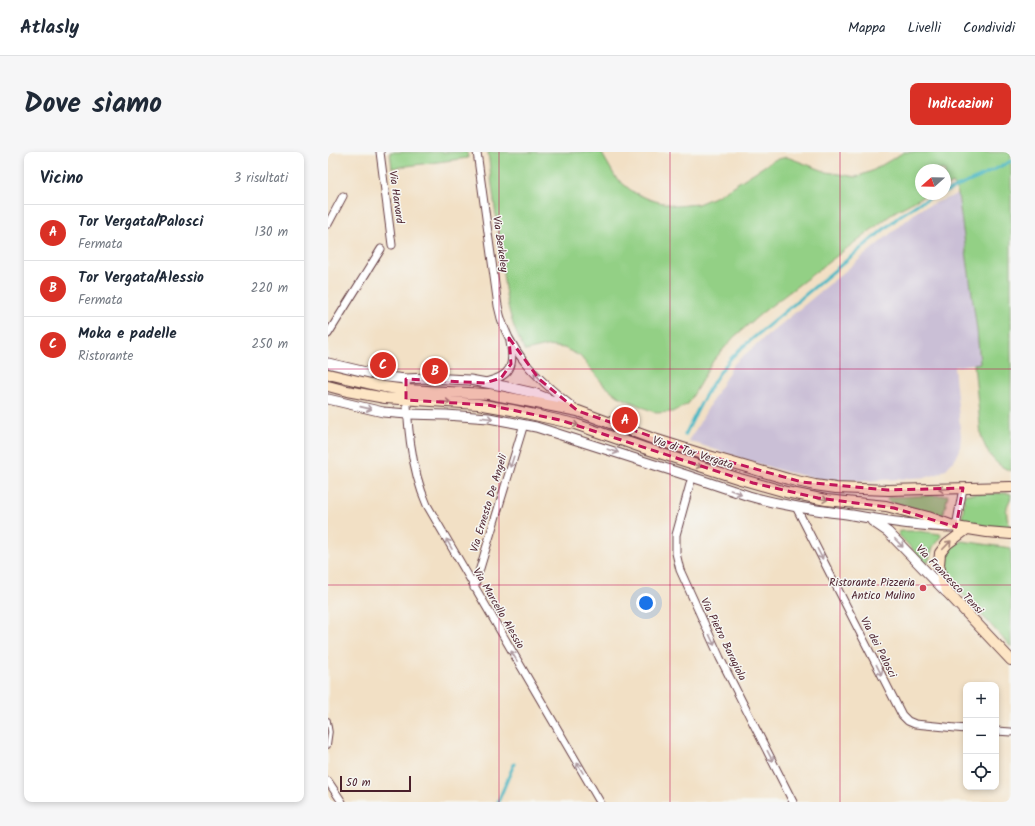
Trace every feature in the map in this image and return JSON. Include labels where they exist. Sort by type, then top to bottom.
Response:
[{"type":"main road","name":"Via di Tor Vergata","points":[[328,374],[371,385],[406,390],[489,394],[578,411],[651,438],[702,454],[802,482],[836,488],[888,490],[1011,486]]},
{"type":"main road","name":"Via di Tor Vergata","points":[[328,386],[376,397],[483,405],[545,417],[583,426],[644,448],[760,485],[818,498],[894,508],[928,516],[962,528],[1011,534]]},
{"type":"main road","points":[[948,593],[940,572],[939,556],[942,550],[962,528]]},
{"type":"main road","name":"Via Francesco Tensi","points":[[948,593],[1011,660]]},
{"type":"street","name":"Via Harvard","points":[[380,152],[392,245]]},
{"type":"street","name":"Via Berkeley","points":[[477,152],[498,306],[502,322],[509,338],[523,360],[539,379],[578,411]]},
{"type":"street","points":[[328,224],[343,196]]},
{"type":"street","points":[[328,334],[382,249]]},
{"type":"street","name":"Via Berkeley","points":[[486,382],[501,378],[509,371],[512,360],[509,338]]},
{"type":"street","name":"Via di Tor Vergata","points":[[328,363],[377,375],[406,379],[427,378],[486,382],[534,393],[578,411]]},
{"type":"street","name":"Via Marcello Alessio","points":[[406,379],[407,414],[417,476],[422,494],[432,516],[600,802]]},
{"type":"street","name":"Via di Tor Vergata","points":[[328,399],[377,411],[489,418],[524,424],[749,496],[796,507],[869,519],[924,526],[962,528]]},
{"type":"street","name":"Via Ernesto De Angeli","points":[[474,588],[524,424]]},
{"type":"street","name":"Via Pietro Baragiola","points":[[692,477],[676,535],[676,547],[680,570],[732,683],[793,802]]},
{"type":"street","points":[[962,528],[963,488]]},
{"type":"street","name":"Via dei Palosci","points":[[796,507],[902,715],[908,721],[915,724],[963,729]]},
{"type":"street","name":"Via Francesco Tensi","points":[[869,519],[888,532],[948,593]]},
{"type":"street","points":[[999,731],[1011,732]]},
{"type":"street","points":[[328,782],[342,802]]},
{"type":"lane","points":[[328,720],[330,732],[328,746]]},
{"type":"highlighted area","points":[[509,338],[539,379],[578,411],[702,454],[802,482],[888,490],[963,488],[956,527],[894,508],[818,498],[753,483],[560,420],[488,405],[406,400],[406,379],[485,383],[501,378],[511,364]]},
{"type":"shaded area","points":[[958,194],[977,330],[980,363],[954,367],[961,436],[960,447],[955,459],[946,469],[938,474],[928,477],[866,481],[820,479],[786,472],[689,441],[733,365],[737,361],[920,209],[943,200],[951,200],[951,197]]},
{"type":"green space","points":[[390,152],[467,152],[468,158],[392,168]]},
{"type":"green space","points":[[488,152],[601,152],[616,178],[633,192],[651,200],[676,206],[698,204],[717,196],[774,160],[787,157],[827,172],[856,177],[872,171],[904,152],[1011,152],[1011,471],[995,461],[985,447],[981,435],[974,364],[980,363],[977,330],[958,194],[953,183],[951,184],[951,164],[915,164],[915,200],[917,200],[896,211],[763,312],[734,337],[713,361],[688,404],[672,412],[656,413],[618,396],[604,385],[580,356],[564,348],[547,346],[525,351],[510,314],[503,277]]},
{"type":"green space","points":[[965,494],[1011,494],[1007,509],[1007,518],[1010,526],[1009,529],[973,524],[962,520]]},
{"type":"green space","points":[[948,495],[943,516],[889,502],[887,500],[888,497]]},
{"type":"green space","points":[[899,532],[941,534],[933,547],[928,563],[924,562],[899,535]]},
{"type":"green space","points":[[962,541],[1011,548],[1011,647],[946,576],[943,564],[945,554],[947,550]]},
{"type":"waterway","points":[[951,189],[1011,161]]},
{"type":"waterway","points":[[685,435],[702,401],[715,380],[722,369],[739,350],[901,215],[926,200]]},
{"type":"waterway","points":[[498,802],[514,764]]},
{"type":"place","name":"Moka e padelle","points":[[383,365]]},
{"type":"place","name":"Tor Vergata/Alessio","points":[[435,371]]},
{"type":"place","name":"Tor Vergata/Palosci","points":[[625,420]]},
{"type":"place","name":"Ristorante Pizzeria Antico Mulino","points":[[923,588]]}]
